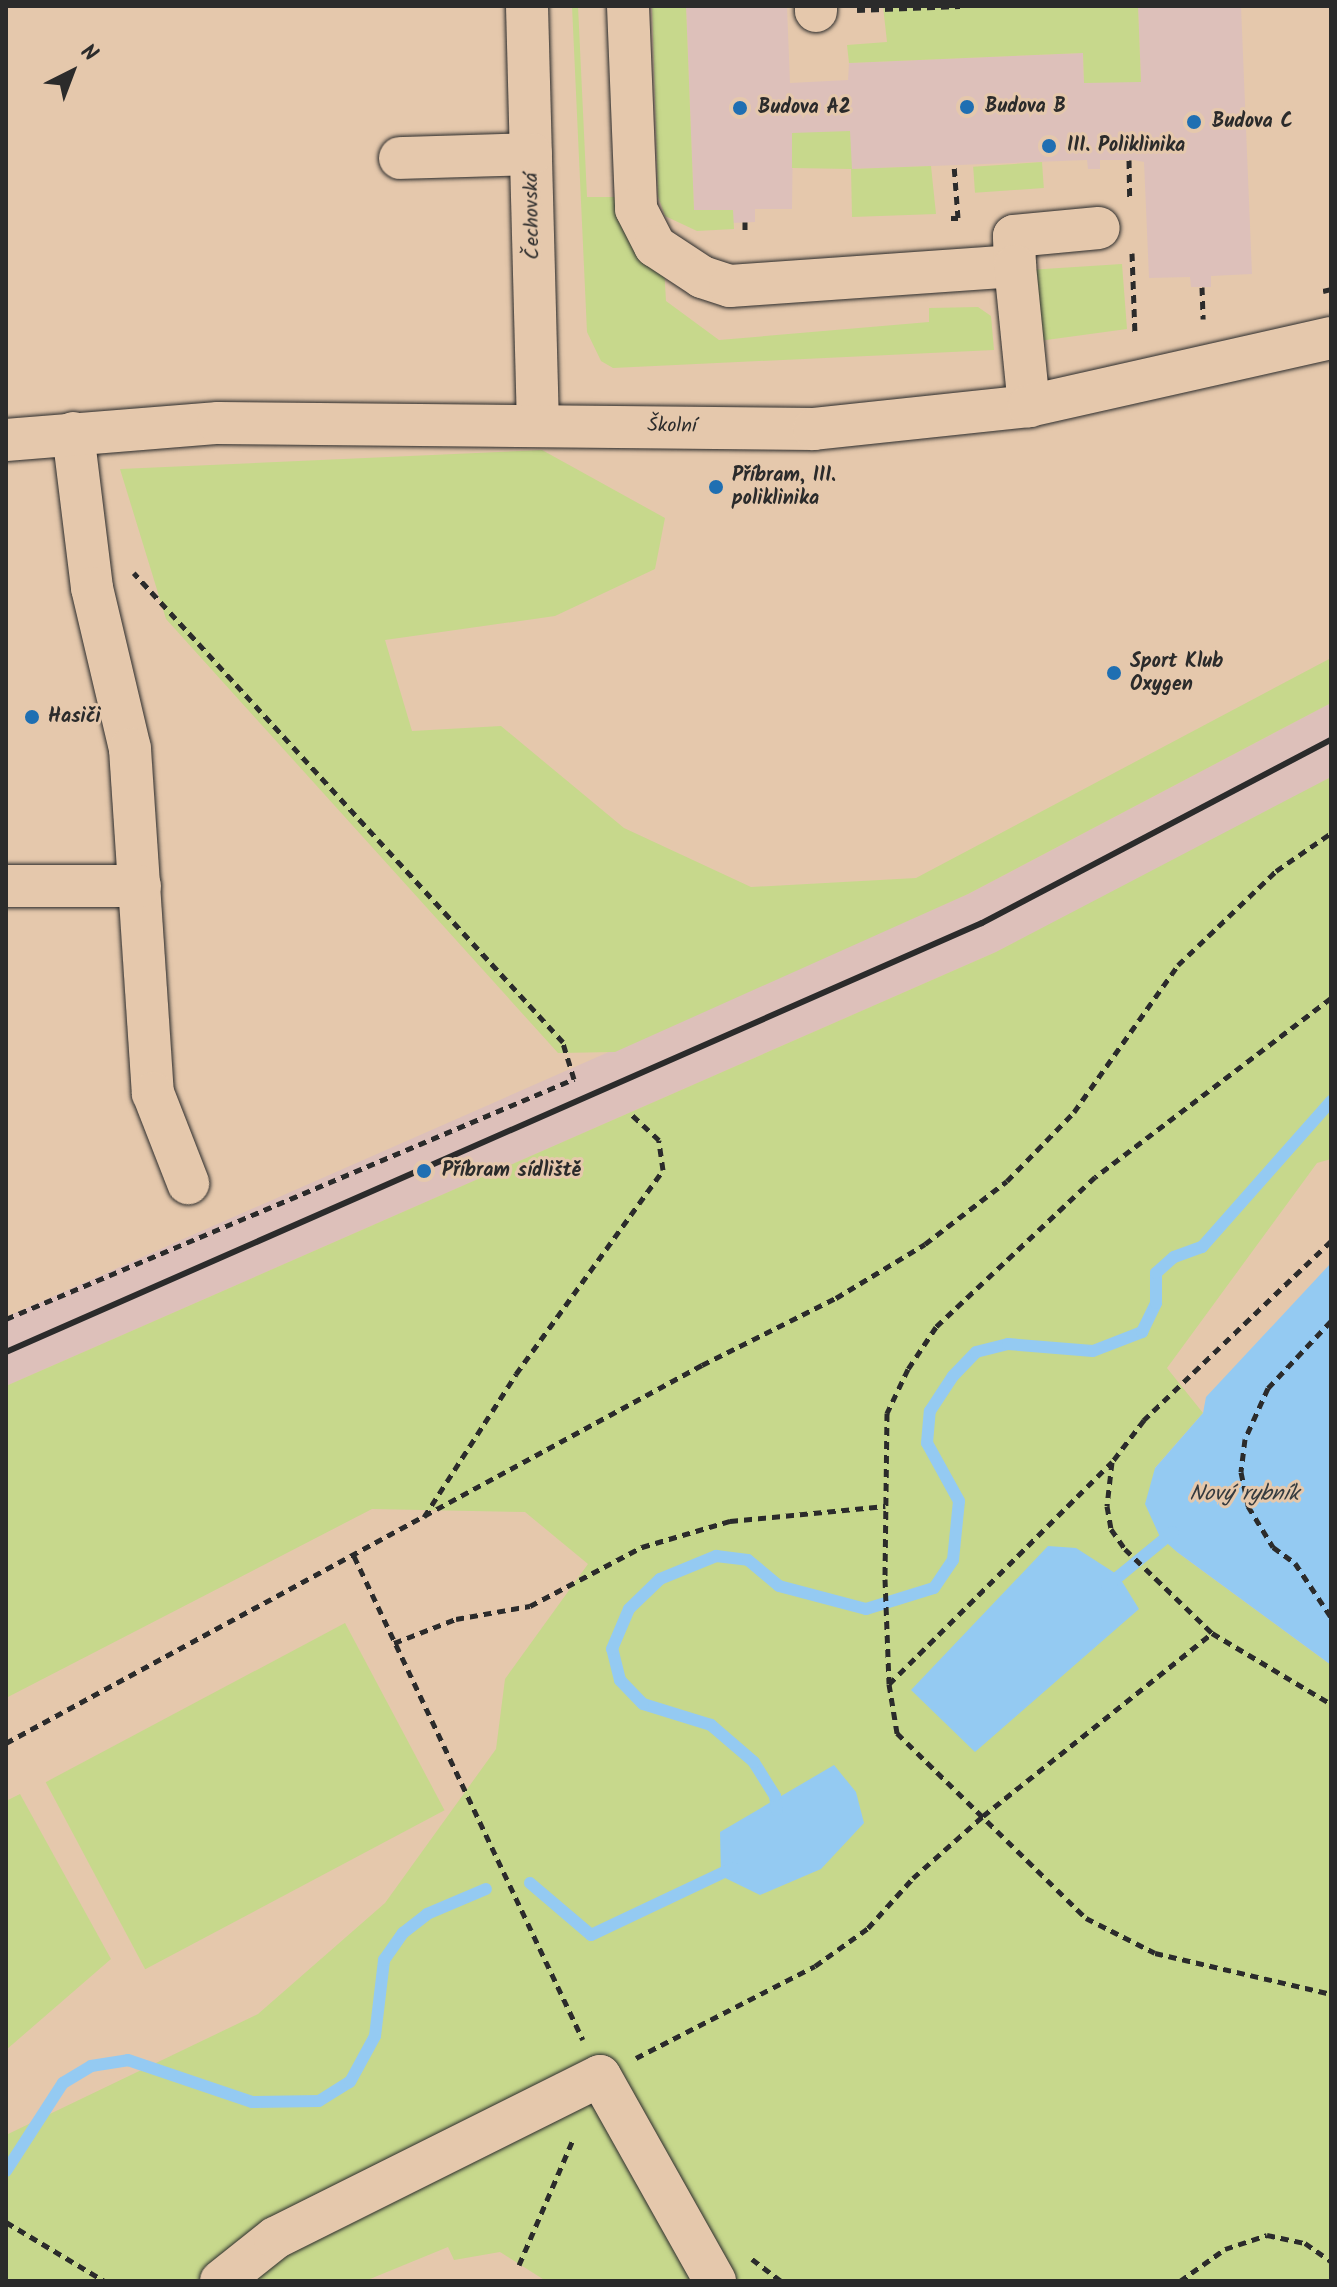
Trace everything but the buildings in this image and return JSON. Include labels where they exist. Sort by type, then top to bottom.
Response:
[{"type":"street","name":"Čechovská","points":[[527,6],[538,425]]},
{"type":"street","points":[[628,6],[636,209],[642,228],[672,258],[702,277],[730,286],[1015,266]]},
{"type":"street","points":[[400,158],[531,154]]},
{"type":"street","points":[[1029,406],[1014,236],[1099,228]]},
{"type":"street","name":"Školní","points":[[6,440],[218,423],[814,429],[1029,406],[1331,338]]},
{"type":"street","points":[[73,433],[92,588],[130,749],[153,1093],[188,1183]]},
{"type":"street","points":[[6,886],[140,886]]},
{"type":"street","points":[[221,2281],[275,2238],[600,2076],[715,2281]]},
{"type":"path","points":[[902,6],[960,6]]},
{"type":"path","points":[[951,218],[958,218],[954,165]]},
{"type":"path","points":[[745,222],[745,233]]},
{"type":"path","points":[[1202,287],[1203,319]]},
{"type":"path","points":[[1323,291],[1331,289]]},
{"type":"path","points":[[6,1319],[574,1079],[563,1042],[126,561]]},
{"type":"path","points":[[6,1743],[702,1365],[836,1298],[925,1244],[1007,1181],[1074,1112],[1178,965],[1276,871],[1331,833]]},
{"type":"path","points":[[1331,998],[1095,1177],[936,1327],[908,1369],[887,1413],[885,1506],[889,1684],[897,1733],[1086,1918],[1142,1946],[1331,1994]]},
{"type":"path","points":[[424,1518],[516,1374],[663,1170],[659,1140],[631,1114]]},
{"type":"path","points":[[889,1684],[1112,1462],[1144,1420],[1331,1241]]},
{"type":"path","points":[[1331,1321],[1268,1388],[1245,1439],[1241,1472],[1248,1506],[1273,1547],[1295,1563],[1331,1617]]},
{"type":"path","points":[[1112,1462],[1107,1506],[1111,1529],[1125,1549],[1212,1633],[1331,1704]]},
{"type":"path","points":[[394,1643],[456,1619],[530,1606],[642,1547],[730,1521],[885,1506]]},
{"type":"path","points":[[354,1556],[600,2076]]},
{"type":"path","points":[[519,2265],[600,2076],[815,1966],[868,1928],[913,1878],[983,1816],[1212,1633]]},
{"type":"path","points":[[6,2222],[104,2281]]},
{"type":"path","points":[[1180,2281],[1225,2249],[1267,2235],[1305,2243],[1331,2261]]},
{"type":"shaded area","name":"III. Poliklinika","points":[[686,6],[787,6],[790,83],[848,80],[849,63],[1083,53],[1084,82],[1141,82],[1138,6],[1241,6],[1252,274],[1211,276],[1211,287],[1191,287],[1190,277],[1149,278],[1144,162],[1134,160],[1100,160],[1100,169],[1088,169],[1087,160],[852,169],[793,133],[792,209],[755,209],[755,222],[733,223],[732,210],[694,210]]},
{"type":"shaded area","points":[[1331,703],[1331,777],[1272,810],[996,952],[6,1386],[6,1317],[968,894]]},
{"type":"green space","points":[[572,6],[578,6],[587,197],[618,197],[664,266],[666,301],[719,340],[929,322],[929,308],[978,307],[991,316],[994,350],[613,368],[601,361],[587,332]]},
{"type":"green space","points":[[652,6],[686,6],[694,210],[733,210],[734,229],[697,231],[665,216],[658,196]]},
{"type":"green space","points":[[883,6],[1138,6],[1141,82],[1084,83],[1083,53],[849,63],[847,45],[887,42]]},
{"type":"green space","points":[[850,131],[852,169],[931,166],[936,214],[852,217],[851,169],[792,168],[792,133]]},
{"type":"green space","points":[[1042,162],[1044,188],[975,193],[973,167]]},
{"type":"green space","points":[[1122,264],[1127,329],[1039,341],[1028,270]]},
{"type":"green space","points":[[542,450],[665,518],[655,569],[555,616],[385,640],[412,731],[501,726],[624,828],[751,887],[916,878],[1331,658],[1331,703],[968,894],[615,1052],[558,1053],[166,619],[120,469]]},
{"type":"green space","points":[[1331,777],[1331,1159],[1317,1163],[1167,1368],[1203,1413],[1155,1468],[1177,1552],[1331,1665],[1331,2281],[546,2281],[500,2252],[454,2260],[448,2247],[365,2281],[6,2281],[6,2135],[258,2014],[385,1903],[496,1749],[505,1679],[588,1564],[525,1512],[372,1509],[6,1698],[6,1386],[996,952]]},
{"type":"green space","points":[[345,1623],[445,1810],[145,1969],[46,1782]]},
{"type":"green space","points":[[20,1794],[111,1959],[6,2050],[6,1801]]},
{"type":"water","name":"Nový rybník","points":[[1331,1263],[1331,1665],[1177,1552],[1160,1537],[1145,1504],[1155,1468],[1203,1413],[1206,1397]]},
{"type":"water","points":[[1048,1546],[1076,1548],[1118,1575],[1139,1609],[975,1752],[911,1690]]},
{"type":"water","points":[[834,1765],[856,1792],[864,1823],[821,1869],[760,1895],[721,1876],[720,1832]]},
{"type":"waterway","points":[[777,1810],[775,1796],[754,1762],[711,1725],[643,1704],[620,1680],[612,1649],[629,1609],[660,1579],[716,1556],[748,1560],[779,1586],[866,1609],[934,1588],[953,1560],[959,1501],[927,1443],[930,1411],[953,1376],[976,1352],[1008,1344],[1093,1351],[1142,1332],[1156,1303],[1156,1273],[1174,1257],[1202,1247],[1331,1101]]},
{"type":"waterway","points":[[1107,1586],[1173,1532]]},
{"type":"waterway","points":[[530,1883],[591,1935],[733,1868]]},
{"type":"waterway","points":[[6,2171],[63,2083],[91,2066],[128,2060],[252,2102],[319,2101],[350,2082],[375,2036],[384,1960],[403,1933],[427,1914],[486,1889]]},
{"type":"railway","points":[[6,1352],[982,923],[1331,740]]},
{"type":"place","name":"Budova B","points":[[967,107]]},
{"type":"place","name":"Budova A2","points":[[740,108]]},
{"type":"place","name":"Budova C","points":[[1194,122]]},
{"type":"place","name":"III. Poliklinika","points":[[1049,146]]},
{"type":"place","name":"Příbram, III. poliklinika","points":[[716,487]]},
{"type":"place","name":"Sport Klub Oxygen","points":[[1114,673]]},
{"type":"place","name":"Hasiči","points":[[32,717]]},
{"type":"place","name":"Příbram sídliště","points":[[424,1171]]}]
